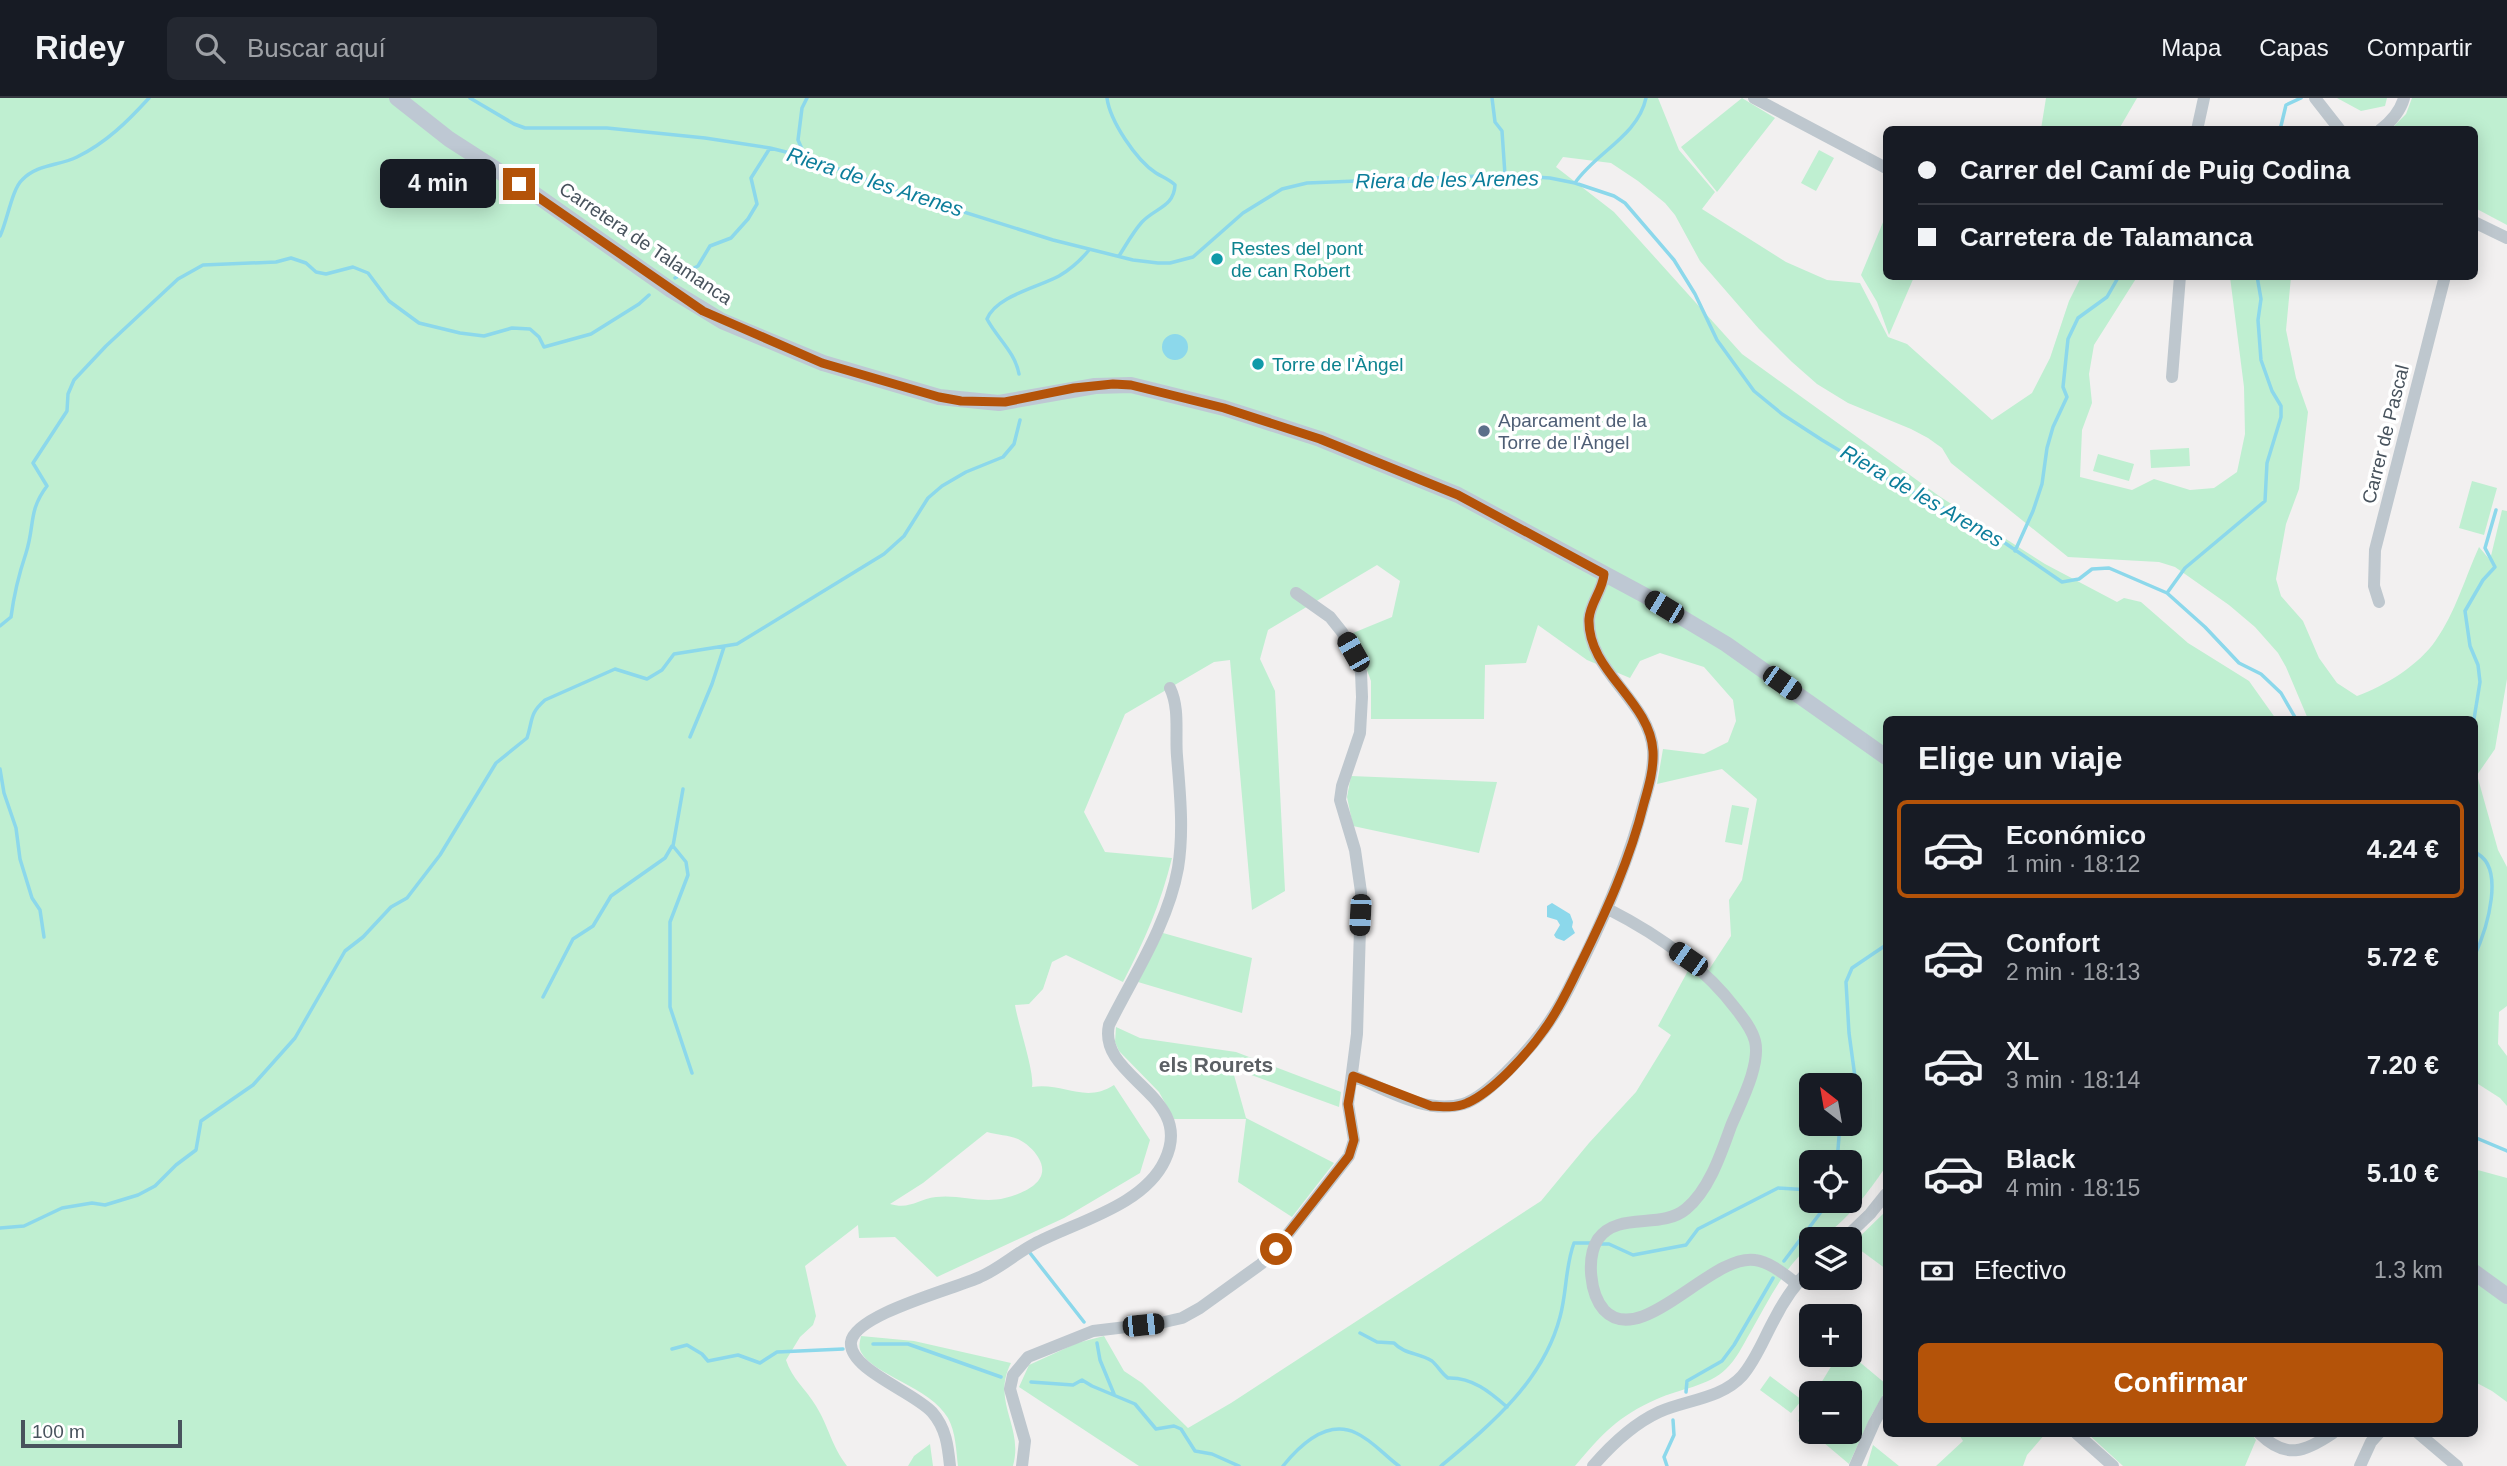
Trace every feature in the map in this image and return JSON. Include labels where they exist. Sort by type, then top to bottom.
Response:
[{"type":"street","name":"Carretera de Talamanca","points":[[397,98],[449,139],[536,195],[703,311],[822,363],[939,397],[961,401],[1005,402],[1074,388],[1131,385],[1224,408],[1320,439],[1458,495],[1644,595],[1726,645],[1883,755]]},
{"type":"street","points":[[1754,98],[1883,166]]},
{"type":"street","points":[[2198,126],[2204,98]]},
{"type":"street","points":[[2315,98],[2337,126]]},
{"type":"street","points":[[2385,126],[2402,107],[2404,98]]},
{"type":"street","points":[[2478,224],[2507,238]]},
{"type":"street","points":[[2172,377],[2180,280]]},
{"type":"street","name":"Carrer de Pascal","points":[[2379,602],[2374,586],[2375,550],[2444,280]]},
{"type":"street","points":[[1353,1076],[1431,1106],[1461,1105],[1482,1094],[1543,1032],[1567,992],[1608,909],[1636,834],[1653,766],[1653,747],[1638,711],[1611,675],[1594,643],[1589,618],[1603,586],[1604,574]]},
{"type":"street","points":[[1021,1466],[1025,1441],[1010,1389],[1013,1375],[1028,1357],[1093,1331],[1160,1324],[1182,1318],[1200,1308],[1261,1264],[1296,1226],[1349,1156],[1354,1140],[1348,1104],[1357,1034],[1361,892],[1355,850],[1340,800],[1360,733],[1361,672],[1348,642],[1330,617],[1296,593]]},
{"type":"street","points":[[950,1466],[948,1443],[942,1426],[931,1411],[900,1388],[867,1370],[852,1353],[851,1342],[860,1326],[877,1316],[981,1277],[1035,1243],[1112,1208],[1141,1189],[1165,1161],[1171,1139],[1167,1117],[1153,1095],[1115,1057],[1107,1035],[1109,1025],[1154,939],[1177,870],[1182,816],[1175,699],[1170,688]]},
{"type":"street","points":[[1608,909],[1652,933],[1688,959],[1719,988],[1746,1022],[1755,1041],[1755,1058],[1730,1130],[1699,1195],[1686,1209],[1671,1218],[1621,1224],[1604,1233],[1599,1239],[1593,1253],[1592,1277],[1597,1299],[1614,1318],[1638,1318],[1741,1260],[1765,1263],[1796,1283]]},
{"type":"street","points":[[1856,1227],[1883,1198]]},
{"type":"street","points":[[2478,1275],[2507,1296]]},
{"type":"street","points":[[1593,1466],[1620,1438],[1642,1422],[1660,1412],[1701,1400],[1741,1377],[1799,1280]]},
{"type":"street","points":[[1856,1466],[1883,1406]]},
{"type":"street","points":[[2080,1437],[2113,1466]]},
{"type":"street","points":[[2264,1437],[2280,1449],[2291,1451],[2303,1450],[2327,1437]]},
{"type":"street","points":[[2360,1466],[2375,1437]]},
{"type":"street","points":[[2423,1437],[2457,1466]]},
{"type":"green space","points":[[0,98],[1658,98],[1679,150],[1715,192],[1702,209],[1786,262],[1827,280],[1860,283],[1888,337],[1907,344],[1992,420],[2032,393],[2050,358],[2069,301],[2080,280],[2135,280],[2094,345],[2089,374],[2092,403],[2082,430],[2080,477],[2132,490],[2154,479],[2190,490],[2214,488],[2237,472],[2245,434],[2244,387],[2230,280],[2291,280],[2286,330],[2296,378],[2308,412],[2299,489],[2286,524],[2276,579],[2281,596],[2303,621],[2319,658],[2337,683],[2357,696],[2401,674],[2429,649],[2449,618],[2479,547],[2490,560],[2502,510],[2507,511],[2507,679],[2495,749],[2478,774],[2478,716],[2307,716],[2278,653],[2255,627],[2229,605],[2175,567],[2159,562],[2068,557],[1951,463],[1942,448],[1928,438],[1848,403],[1817,384],[1759,329],[1700,261],[1675,215],[1638,181],[1611,163],[1563,157],[1556,167],[1614,212],[1742,354],[1939,496],[2045,564],[2117,602],[2124,598],[2141,602],[2188,643],[2249,681],[2274,716],[1883,716],[1883,1170],[1862,1198],[1862,1150],[1799,1150],[1799,1213],[1849,1213],[1835,1227],[1799,1227],[1799,1256],[1784,1275],[1733,1361],[1719,1375],[1657,1399],[1632,1412],[1603,1435],[1575,1466],[1139,1466],[1019,1387],[1029,1365],[1077,1343],[1104,1336],[1124,1371],[1142,1383],[1188,1428],[1231,1403],[1541,1201],[1636,1092],[1671,1035],[1658,1026],[1690,967],[1708,971],[1731,936],[1729,900],[1742,880],[1757,799],[1722,769],[1657,784],[1663,749],[1704,754],[1728,742],[1736,721],[1733,700],[1704,667],[1660,653],[1640,661],[1630,678],[1587,660],[1538,625],[1526,663],[1485,665],[1484,719],[1371,719],[1371,681],[1353,633],[1392,617],[1400,581],[1377,565],[1268,630],[1260,659],[1275,691],[1285,891],[1252,910],[1230,660],[1214,662],[1125,714],[1084,812],[1105,852],[1172,858],[1157,906],[1123,982],[1066,955],[1052,962],[1043,989],[1029,1004],[1015,1005],[1031,1071],[1032,1087],[1054,1087],[1093,1093],[1114,1085],[1150,1140],[1140,1173],[1064,1218],[937,1277],[895,1237],[859,1238],[858,1225],[805,1266],[816,1316],[813,1325],[800,1337],[786,1360],[816,1406],[847,1466],[0,1466]],"holes":[[[987,1132],[1011,1137],[1030,1147],[1042,1165],[1042,1173],[1035,1185],[1021,1193],[996,1200],[945,1196],[903,1206],[890,1204],[923,1183]]]},
{"type":"green space","points":[[1742,98],[1775,118],[1717,192],[1681,147]]},
{"type":"green space","points":[[2046,98],[2137,98],[2121,126],[2041,126]]},
{"type":"green space","points":[[2337,98],[2387,98],[2385,106],[2361,111]]},
{"type":"green space","points":[[2412,98],[2507,98],[2507,225],[2478,210],[2478,126],[2394,126],[2406,114]]},
{"type":"green space","points":[[1819,150],[1834,158],[1816,191],[1801,183]]},
{"type":"green space","points":[[1883,222],[1883,280],[1913,280],[1889,335],[1877,302],[1861,275]]},
{"type":"green space","points":[[2189,448],[2190,466],[2151,468],[2150,450]]},
{"type":"green space","points":[[2098,454],[2134,464],[2129,481],[2093,471]]},
{"type":"green space","points":[[2472,481],[2497,488],[2484,535],[2459,528]]},
{"type":"green space","points":[[1351,776],[1497,782],[1479,853],[1353,826],[1347,797]]},
{"type":"green space","points":[[2478,779],[2498,850],[2507,867],[2507,1006],[2499,1012],[2498,1044],[2507,1056],[2507,1106],[2500,1098],[2478,1084]]},
{"type":"green space","points":[[1732,805],[1749,808],[1742,845],[1725,842]]},
{"type":"green space","points":[[1163,933],[1252,958],[1242,1013],[1138,982]]},
{"type":"green space","points":[[1116,1027],[1140,1038],[1236,1052],[1341,1092],[1339,1107],[1232,1068],[1246,1118],[1334,1163],[1292,1217],[1238,1182],[1246,1119],[1174,1119],[1159,1092],[1119,1051],[1115,1042]]},
{"type":"green space","points":[[2478,1170],[2507,1178],[2507,1402],[2478,1384]]},
{"type":"green space","points":[[1883,1214],[1883,1267],[1862,1251],[1862,1234]]},
{"type":"green space","points":[[861,1336],[914,1341],[1011,1363],[1004,1390],[1015,1439],[1013,1466],[958,1466],[951,1424],[940,1407],[867,1360],[860,1350]]},
{"type":"green space","points":[[1862,1364],[1883,1382],[1883,1395],[1862,1436],[1862,1381],[1822,1381],[1831,1367],[1862,1367]]},
{"type":"green space","points":[[1770,1376],[1799,1398],[1799,1404],[1791,1413],[1760,1390]]},
{"type":"green space","points":[[1960,1437],[2043,1437],[2027,1455],[2023,1466],[1936,1466],[1963,1441]]},
{"type":"green space","points":[[2091,1437],[2254,1437],[2256,1440],[2245,1466],[2123,1466]]},
{"type":"green space","points":[[930,1444],[933,1466],[908,1466],[914,1456]]},
{"type":"green space","points":[[1825,1444],[1858,1444],[1849,1464]]},
{"type":"green space","points":[[1873,1445],[1899,1466],[1867,1466]]},
{"type":"water","points":[[1175,334],[1184,338],[1188,347],[1184,356],[1175,360],[1166,356],[1162,347],[1166,338]]},
{"type":"water","points":[[1552,903],[1570,914],[1573,922],[1575,933],[1564,941],[1554,935],[1560,925],[1557,920],[1547,917],[1547,906]]},
{"type":"waterway","points":[[0,236],[15,191],[22,180],[34,171],[70,160],[98,145],[125,123],[149,98]]},
{"type":"waterway","name":"Riera de les Arenes","points":[[470,98],[525,128],[607,128],[770,148],[806,157],[900,192],[1053,240],[1133,260],[1158,263],[1193,257],[1243,213],[1282,189],[1307,183],[1505,175],[1550,178],[1614,196],[1625,203],[1674,260],[1695,294],[1717,340],[1754,391],[1782,414],[1882,476],[1986,530],[2062,582],[2079,579],[2092,569],[2109,568],[2167,593],[2205,627],[2239,663],[2261,674],[2281,693],[2294,716]]},
{"type":"waterway","points":[[805,156],[798,140],[802,108],[807,98]]},
{"type":"waterway","points":[[1107,98],[1113,118],[1132,150],[1148,167],[1175,185],[1168,203],[1142,222],[1119,256]]},
{"type":"waterway","points":[[1492,98],[1495,122],[1502,131],[1505,175]]},
{"type":"waterway","points":[[1575,183],[1583,172],[1625,134],[1634,123],[1646,98]]},
{"type":"waterway","points":[[2281,126],[2286,105],[2301,98]]},
{"type":"waterway","points":[[675,278],[698,266],[710,246],[731,238],[748,219],[757,204],[751,178],[770,148]]},
{"type":"waterway","points":[[1019,374],[1010,352],[987,319],[999,304],[1059,276],[1089,250]]},
{"type":"waterway","points":[[0,626],[11,617],[34,511],[47,486],[33,463],[67,411],[68,394],[74,380],[178,279],[203,265],[276,262],[291,258],[306,263],[316,272],[326,274],[353,267],[368,273],[389,301],[419,323],[484,336],[512,328],[530,329],[539,337],[544,347],[591,334],[649,295]]},
{"type":"waterway","points":[[2015,551],[2033,511],[2042,484],[2053,427],[2067,397],[2063,387],[2068,339],[2078,318],[2107,297],[2117,280]]},
{"type":"waterway","points":[[2167,593],[2185,568],[2265,501],[2267,463],[2281,417],[2281,406],[2272,391],[2261,360],[2258,320],[2261,299],[2258,280]]},
{"type":"waterway","points":[[0,1228],[24,1226],[62,1208],[92,1203],[105,1205],[138,1195],[155,1186],[196,1150],[201,1121],[253,1085],[295,1038],[345,951],[363,937],[391,907],[407,898],[440,855],[496,763],[527,738],[534,713],[545,700],[615,669],[647,679],[662,670],[674,654],[737,644],[884,554],[904,536],[928,498],[942,486],[966,472],[1003,457],[1014,444],[1020,420]]},
{"type":"waterway","points":[[2474,716],[2480,682],[2478,665],[2470,646],[2465,611],[2483,580],[2495,567],[2485,548],[2496,510]]},
{"type":"waterway","points":[[690,737],[724,647]]},
{"type":"waterway","points":[[0,769],[4,793],[16,828],[20,859],[32,898],[40,910],[44,937]]},
{"type":"waterway","points":[[683,789],[673,846],[686,862],[688,875],[670,922],[670,1007],[692,1073]]},
{"type":"waterway","points":[[543,997],[573,939],[593,926],[611,896],[665,858],[672,846]]},
{"type":"waterway","points":[[2478,855],[2484,859],[2490,870],[2492,884],[2488,915],[2478,947]]},
{"type":"waterway","points":[[1854,1073],[1846,982],[1852,968],[1883,947]]},
{"type":"waterway","points":[[1838,1150],[1839,1136]]},
{"type":"waterway","name":"Riera de les Arenes","points":[[2478,1139],[2507,1151]]},
{"type":"waterway","points":[[1600,1244],[1609,1244],[1633,1255],[1686,1245],[1698,1229],[1778,1188],[1799,1189]]},
{"type":"waterway","points":[[1784,1261],[1820,1213]]},
{"type":"waterway","points":[[1441,1466],[1496,1418],[1528,1382],[1552,1340],[1560,1317],[1574,1243],[1592,1243]]},
{"type":"waterway","points":[[1030,1253],[1084,1322]]},
{"type":"waterway","points":[[1686,1392],[1687,1381],[1722,1361],[1773,1278]]},
{"type":"waterway","points":[[1360,1333],[1377,1342],[1394,1343],[1402,1349],[1427,1358],[1448,1378],[1473,1383],[1507,1407]]},
{"type":"waterway","points":[[1097,1343],[1100,1360],[1114,1394]]},
{"type":"waterway","points":[[873,1344],[908,1344],[1001,1377]]},
{"type":"waterway","points":[[672,1349],[687,1345],[708,1361],[738,1355],[760,1363],[777,1352],[843,1349]]},
{"type":"waterway","points":[[1031,1382],[1073,1385],[1082,1380],[1135,1404],[1156,1429],[1174,1426],[1181,1429],[1195,1451],[1212,1454],[1239,1466]]},
{"type":"waterway","points":[[1667,1466],[1664,1457],[1674,1435],[1673,1420]]},
{"type":"waterway","points":[[1283,1466],[1315,1436],[1335,1429],[1362,1436],[1399,1466]]},
{"type":"place","name":"Restes del pont de can Robert","points":[[1217,259]]},
{"type":"place","name":"Torre de l'Àngel","points":[[1258,364]]},
{"type":"place","name":"Aparcament de la Torre de l'Àngel","points":[[1484,431]]},
{"type":"district","name":"els Rourets","points":[[1216,1065]]},
{"type":"route","points":[[519,184],[703,311],[822,363],[961,401],[1005,402],[1074,388],[1113,384],[1131,385],[1224,408],[1320,439],[1458,495],[1604,574],[1603,586],[1591,610],[1590,629],[1600,656],[1638,711],[1653,747],[1653,766],[1636,834],[1608,909],[1567,992],[1543,1032],[1496,1082],[1470,1102],[1442,1107],[1431,1106],[1353,1076],[1348,1104],[1354,1140],[1349,1156],[1276,1249]]}]
